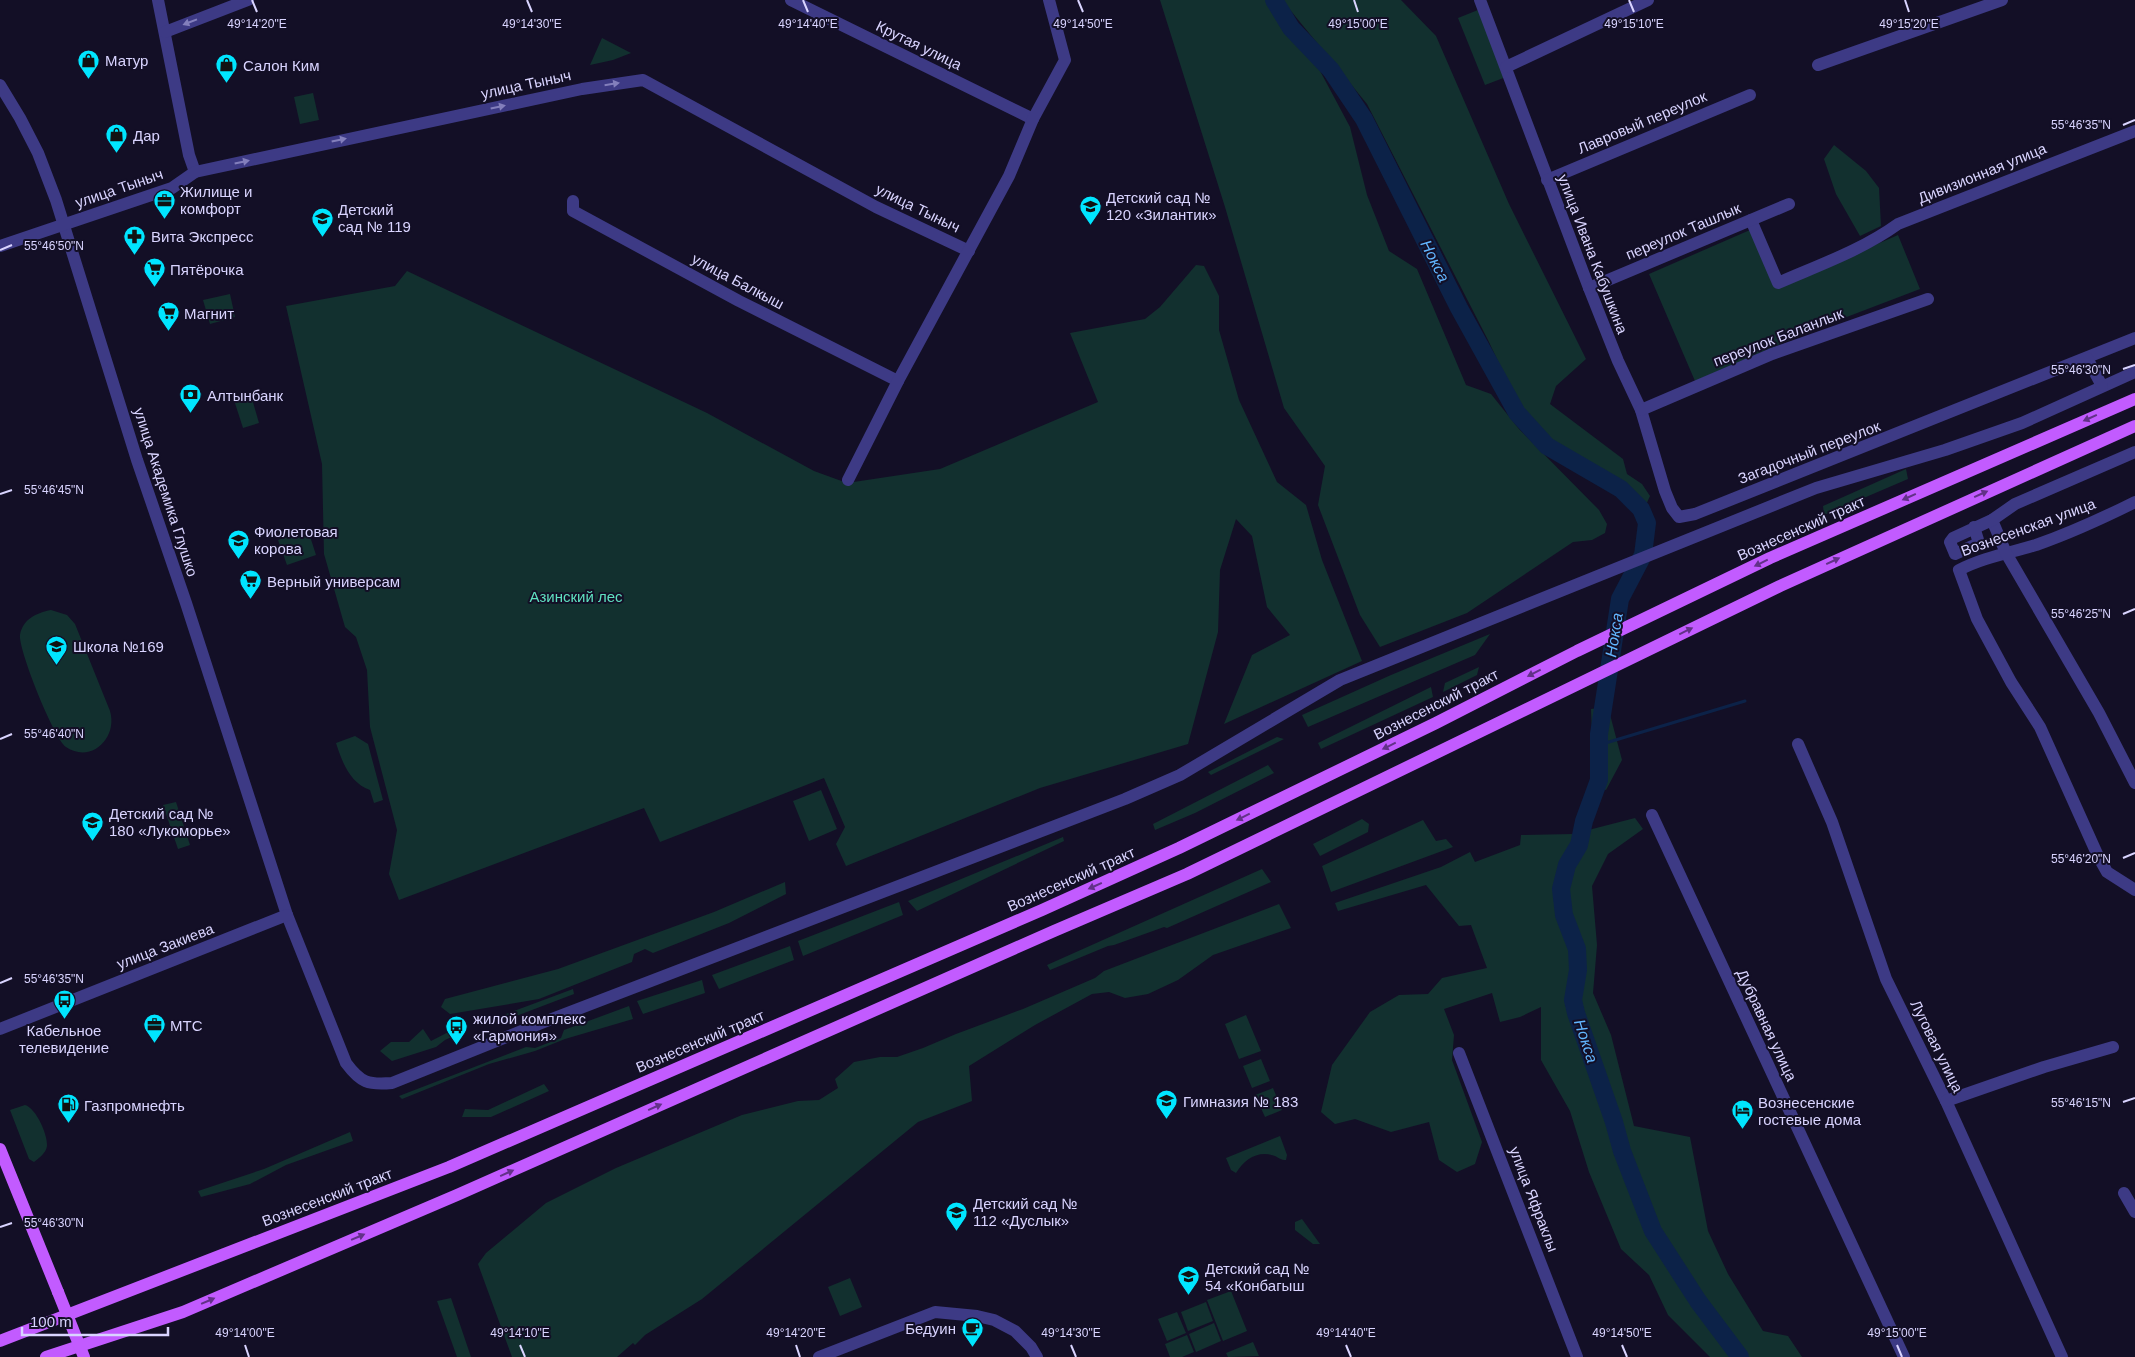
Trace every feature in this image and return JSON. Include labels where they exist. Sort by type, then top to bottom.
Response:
[{"type":"main road","name":"Вознесенский тракт","points":[[0,1341],[449,1167],[834,1001],[1179,848],[1436,723],[1577,651],[1649,618],[1770,558],[2135,399]]},
{"type":"main road","points":[[46,1357],[183,1312],[457,1195],[1187,874],[1573,685],[1854,551],[2135,426]]},
{"type":"main road","points":[[0,1149],[84,1357]]},
{"type":"street","points":[[158,0],[189,154],[195,172]]},
{"type":"street","points":[[165,32],[248,0]]},
{"type":"street","name":"Крутая улица","points":[[791,0],[1033,119]]},
{"type":"street","points":[[848,480],[898,381],[1009,176],[1033,119],[1065,60],[1049,0]]},
{"type":"street","name":"улица Ивана Кабушкина","points":[[1480,0],[1589,288],[1618,361],[1641,410],[1665,491],[1672,508],[1679,517]]},
{"type":"street","points":[[1506,67],[1648,0]]},
{"type":"street","points":[[1818,66],[2002,0]]},
{"type":"street","name":"улица Тыныч","points":[[0,246],[172,188],[195,172],[582,89],[643,80],[876,206],[969,251]]},
{"type":"street","name":"улица Академика Глушко","points":[[0,85],[38,153],[64,224],[137,460],[186,603],[287,915],[346,1063],[356,1076],[372,1084],[392,1083],[544,1022],[1125,799],[1180,775],[1340,680],[1816,488],[1945,450],[2022,423],[2135,372]]},
{"type":"street","name":"Лавровый переулок","points":[[1547,180],[1750,95]]},
{"type":"street","name":"Дивизионная улица","points":[[1751,220],[1778,283],[1881,237],[1898,224],[2135,131]]},
{"type":"street","name":"улица Балкыш","points":[[573,200],[573,211],[738,301],[898,381]]},
{"type":"street","name":"переулок Ташлык","points":[[1589,288],[1789,204]]},
{"type":"street","name":"переулок Баланлык","points":[[1641,410],[1772,354],[1928,299]]},
{"type":"street","name":"Загадочный переулок","points":[[1679,517],[1695,514],[2135,338]]},
{"type":"street","points":[[2087,358],[2102,386]]},
{"type":"street","points":[[1974,528],[1992,520],[2015,504],[2135,452]]},
{"type":"street","name":"Вознесенская улица","points":[[2135,502],[2083,526],[2035,545],[1976,561],[1959,570],[1977,619],[2010,682],[2040,728],[2107,872],[2135,890]]},
{"type":"street","points":[[1992,520],[2006,553],[2098,713],[2135,783]]},
{"type":"street","name":"Луговая улица","points":[[1798,744],[1832,822],[1886,979],[1946,1101],[2062,1357]]},
{"type":"street","name":"Дубравная улица","points":[[1652,815],[1904,1357]]},
{"type":"street","name":"улица Закиева","points":[[0,1029],[287,915]]},
{"type":"street","points":[[1946,1101],[2044,1067],[2113,1047]]},
{"type":"street","name":"улица Яфраклы","points":[[1459,1054],[1576,1357]]},
{"type":"street","points":[[2124,1193],[2135,1212]]},
{"type":"street","points":[[819,1357],[935,1312],[976,1316],[994,1320],[1014,1331],[1031,1347],[1038,1357]]},
{"type":"green space","points":[[1160,0],[1273,0],[1278,4],[1303,39],[1350,127],[1367,195],[1389,251],[1417,269],[1466,385],[1491,394],[1519,429],[1599,510],[1607,524],[1605,533],[1592,540],[1573,542],[1467,613],[1380,647],[1360,615],[1318,505],[1325,466],[1284,408],[1225,207]]},
{"type":"green space","points":[[1282,0],[1401,0],[1436,36],[1509,204],[1586,359],[1556,386],[1550,404],[1623,459],[1627,474],[1642,484],[1650,496],[1645,507],[1629,488],[1590,468],[1549,442],[1521,410],[1488,340],[1367,104]]},
{"type":"green space","points":[[1478,10],[1506,77],[1485,85],[1458,18]]},
{"type":"green space","points":[[602,38],[631,53],[613,60],[590,65]]},
{"type":"green space","points":[[313,93],[319,120],[300,124],[294,97]]},
{"type":"green space","points":[[1834,145],[1866,171],[1879,188],[1881,226],[1860,236],[1836,194],[1824,159]]},
{"type":"green space","points":[[1750,230],[1776,288],[1898,235],[1920,289],[1810,331],[1695,381],[1649,274]]},
{"type":"green space","name":"Азинский лес","points":[[1196,265],[1204,266],[1219,296],[1219,330],[1239,400],[1277,482],[1306,505],[1322,560],[1362,661],[1224,724],[1252,655],[1290,635],[1267,607],[1252,536],[1236,519],[1220,570],[1218,632],[1188,744],[1040,788],[846,866],[836,844],[845,827],[824,778],[660,842],[644,808],[399,900],[389,874],[397,830],[370,727],[367,670],[356,637],[345,627],[324,554],[322,464],[286,306],[395,286],[407,271],[707,413],[814,471],[847,483],[940,469],[1098,402],[1070,333],[1145,319],[1160,307]]},
{"type":"green space","points":[[230,294],[235,317],[210,324],[203,300]]},
{"type":"green space","points":[[250,392],[259,423],[243,428],[233,397]]},
{"type":"green space","points":[[1906,469],[1908,479],[1824,515],[1823,506]]},
{"type":"green space","points":[[308,530],[316,555],[287,565],[278,540]]},
{"type":"green space","points":[[51,610],[67,615],[75,624],[110,711],[110,730],[106,739],[93,750],[85,752],[75,751],[66,747],[60,740],[46,712],[21,644],[20,635],[27,621],[35,615]]},
{"type":"green space","points":[[1490,634],[1475,655],[1308,727],[1302,715],[1391,675]]},
{"type":"green space","points":[[1479,667],[1477,675],[1443,692],[1445,683]]},
{"type":"green space","points":[[1431,687],[1433,697],[1321,749],[1318,743]]},
{"type":"green space","points":[[1608,707],[1622,760],[1606,790],[1594,786],[1591,709]]},
{"type":"green space","points":[[355,736],[368,744],[383,800],[374,803],[370,790],[363,787],[352,777],[341,757],[336,743]]},
{"type":"green space","points":[[1277,737],[1284,739],[1211,775],[1208,772]]},
{"type":"green space","points":[[1268,765],[1274,773],[1195,813],[1155,830],[1153,824]]},
{"type":"green space","points":[[821,790],[837,829],[809,841],[793,801]]},
{"type":"green space","points":[[176,802],[190,845],[178,849],[163,805]]},
{"type":"green space","points":[[1635,818],[1643,829],[1608,854],[1592,886],[1597,945],[1593,993],[1611,1035],[1634,1126],[1690,1137],[1708,1231],[1728,1274],[1763,1331],[1788,1336],[1802,1357],[1710,1357],[1668,1315],[1649,1275],[1621,1249],[1589,1172],[1570,1111],[1541,1060],[1541,1007],[1520,1017],[1500,1022],[1492,993],[1444,1009],[1454,1035],[1452,1060],[1482,1142],[1475,1164],[1457,1172],[1439,1160],[1429,1122],[1391,1132],[1355,1119],[1335,1124],[1321,1112],[1332,1065],[1370,1012],[1399,995],[1428,994],[1442,978],[1487,968],[1471,925],[1459,926],[1426,885],[1338,911],[1335,903],[1441,867],[1470,852],[1475,862],[1520,845],[1521,835],[1573,834]]},
{"type":"green space","points":[[1362,819],[1369,824],[1368,832],[1320,856],[1313,844]]},
{"type":"green space","points":[[1423,820],[1436,841],[1446,839],[1453,847],[1331,892],[1322,866]]},
{"type":"green space","points":[[1063,837],[1064,841],[917,911],[908,901]]},
{"type":"green space","points":[[1262,869],[1271,882],[1167,928],[1164,927],[1108,946],[1050,970],[1047,965]]},
{"type":"green space","points":[[785,882],[786,894],[729,923],[653,953],[645,949],[634,954],[632,962],[539,999],[450,1014],[441,1007],[445,999],[558,969],[714,912]]},
{"type":"green space","points":[[899,902],[903,915],[803,956],[798,941]]},
{"type":"green space","points":[[1279,904],[1291,928],[1213,955],[1178,980],[1148,994],[1125,998],[1109,992],[1092,994],[1035,1025],[969,1066],[972,1101],[918,1122],[702,1299],[645,1335],[635,1345],[633,1343],[617,1357],[512,1357],[478,1264],[486,1253],[546,1203],[616,1168],[742,1115],[798,1101],[819,1100],[838,1088],[835,1079],[854,1062],[880,1057],[897,1057],[923,1048],[1023,1009],[1095,978],[1104,971]]},
{"type":"green space","points":[[790,946],[794,960],[719,989],[712,975]]},
{"type":"green space","points":[[702,980],[705,993],[643,1014],[637,1001]]},
{"type":"green space","points":[[573,989],[574,994],[490,1026],[487,1021]]},
{"type":"green space","points":[[629,1006],[633,1019],[489,1064],[402,1099],[399,1096],[526,1047],[535,1048],[561,1038],[564,1030]]},
{"type":"green space","points":[[1246,1015],[1261,1051],[1239,1059],[1225,1024]]},
{"type":"green space","points":[[466,1023],[467,1030],[445,1040],[436,1047],[392,1061],[380,1051],[391,1042],[409,1042],[423,1029],[431,1041]]},
{"type":"green space","points":[[1261,1059],[1270,1081],[1252,1088],[1243,1066]]},
{"type":"green space","points":[[544,1084],[549,1091],[491,1117],[462,1117],[465,1109],[488,1110]]},
{"type":"green space","points":[[1273,1088],[1282,1110],[1265,1117],[1255,1095]]},
{"type":"green space","points":[[25,1105],[37,1116],[47,1141],[45,1151],[34,1162],[29,1159],[10,1110]]},
{"type":"green space","points":[[350,1132],[353,1141],[286,1165],[250,1184],[201,1197],[198,1191],[264,1169]]},
{"type":"green space","points":[[1280,1136],[1287,1155],[1286,1160],[1269,1154],[1263,1154],[1252,1157],[1236,1173],[1231,1170],[1226,1158]]},
{"type":"green space","points":[[1302,1219],[1320,1244],[1313,1244],[1295,1230],[1295,1222]]},
{"type":"green space","points":[[850,1278],[862,1307],[840,1316],[828,1287]]},
{"type":"green space","points":[[1231,1291],[1247,1331],[1223,1341],[1207,1300]]},
{"type":"green space","points":[[451,1298],[471,1357],[457,1357],[437,1301]]},
{"type":"green space","points":[[1206,1302],[1213,1321],[1188,1331],[1181,1312]]},
{"type":"green space","points":[[1177,1312],[1186,1333],[1167,1341],[1158,1319]]},
{"type":"green space","points":[[1214,1323],[1221,1341],[1196,1352],[1189,1334]]},
{"type":"green space","points":[[1187,1335],[1194,1352],[1182,1357],[1170,1357],[1165,1344]]},
{"type":"green space","points":[[1253,1342],[1259,1356],[1228,1357],[1226,1353]]},
{"type":"waterway","name":"Нокса","points":[[1274,0],[1291,28],[1331,70],[1364,119],[1459,308],[1517,413],[1547,446],[1621,489],[1641,509],[1647,523],[1643,555],[1620,599],[1599,734],[1599,780],[1584,821],[1579,845],[1567,865],[1561,889],[1564,915],[1577,949],[1578,970],[1573,1000],[1622,1151],[1653,1231],[1698,1301],[1740,1357]]},
{"type":"waterway","points":[[1599,745],[1745,701]]},
{"type":"place","name":"Матур","points":[[89,79]]},
{"type":"place","name":"Салон Ким","points":[[227,84]]},
{"type":"place","name":"Дар","points":[[117,154]]},
{"type":"place","name":"Жилище и комфорт","points":[[164,219]]},
{"type":"place","name":"Детский сад № 120 «Зилантик»","points":[[1090,225]]},
{"type":"place","name":"Детский сад № 119","points":[[322,237]]},
{"type":"place","name":"Вита Экспресс","points":[[135,255]]},
{"type":"place","name":"Пятёрочка","points":[[154,288]]},
{"type":"place","name":"Магнит","points":[[168,332]]},
{"type":"place","name":"Алтынбанк","points":[[191,414]]},
{"type":"place","name":"Фиолетовая корова","points":[[238,559]]},
{"type":"place","name":"Верный универсам","points":[[251,600]]},
{"type":"place","name":"Школа №169","points":[[57,665]]},
{"type":"place","name":"Детский сад № 180 «Лукоморье»","points":[[93,841]]},
{"type":"place","name":"Кабельное телевидение","points":[[64,1020]]},
{"type":"place","name":"МТС","points":[[154,1044]]},
{"type":"place","name":"жилой комплекс «Гармония»","points":[[457,1046]]},
{"type":"place","name":"Гимназия № 183","points":[[1167,1120]]},
{"type":"place","name":"Газпромнефть","points":[[68,1124]]},
{"type":"place","name":"Вознесенские гостевые дома","points":[[1742,1130]]},
{"type":"place","name":"Детский сад № 112 «Дуслык»","points":[[957,1231]]},
{"type":"place","name":"Детский сад № 54 «Конбагыш","points":[[1189,1296]]},
{"type":"place","name":"Бедуин","points":[[972,1347]]}]
